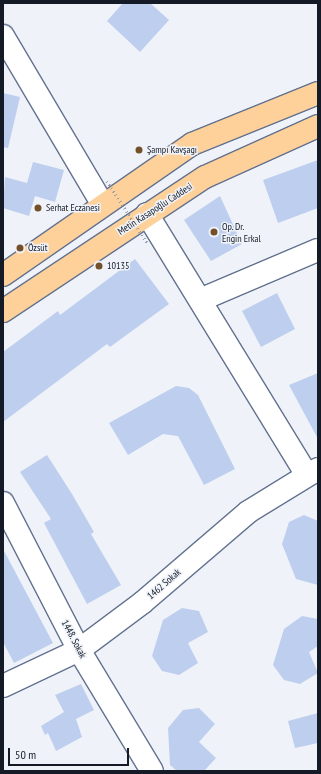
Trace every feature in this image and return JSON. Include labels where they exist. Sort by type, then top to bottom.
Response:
[{"type":"main road","points":[[3,275],[192,144],[318,93]]},
{"type":"main road","name":"Metin Kasapoğlu Caddesi","points":[[3,311],[147,214],[206,177],[318,126]]},
{"type":"street","points":[[3,36],[104,205]]},
{"type":"street","points":[[147,214],[200,300],[313,472]]},
{"type":"street","points":[[200,300],[318,250]]},
{"type":"street","name":"1462 Sokak","points":[[3,686],[79,650],[142,603],[248,512],[313,472]]},
{"type":"street","name":"1448. Sokak","points":[[3,503],[79,650],[152,771]]},
{"type":"path","points":[[107,181],[148,244]]},
{"type":"building","points":[[123,3],[150,3],[169,20],[140,52],[107,21]]},
{"type":"building","points":[[3,93],[20,97],[8,148],[3,147]]},
{"type":"building","points":[[318,160],[318,208],[278,223],[263,180]]},
{"type":"building","points":[[33,162],[64,170],[55,202],[35,196],[29,216],[3,208],[5,177],[27,183]]},
{"type":"building","name":"Op. Dr. Engin Erkal","points":[[220,196],[242,244],[211,261],[184,220]]},
{"type":"building","points":[[135,259],[169,304],[110,347],[107,344],[3,422],[3,352],[58,311],[60,315]]},
{"type":"building","points":[[277,293],[295,329],[261,347],[242,311]]},
{"type":"building","points":[[318,373],[318,439],[289,385]]},
{"type":"building","points":[[176,386],[189,388],[198,395],[235,469],[204,485],[178,436],[163,434],[128,455],[109,423]]},
{"type":"building","points":[[47,455],[94,532],[91,534],[121,585],[87,604],[44,523],[51,519],[20,472]]},
{"type":"building","points":[[304,515],[318,521],[318,585],[296,579],[282,544],[289,522]]},
{"type":"building","points":[[3,549],[53,643],[14,663],[3,642]]},
{"type":"building","points":[[182,608],[199,611],[208,632],[188,643],[198,663],[179,675],[162,671],[152,656],[163,620]]},
{"type":"building","points":[[302,616],[318,619],[318,646],[309,652],[318,673],[300,684],[284,680],[273,665],[284,629]]},
{"type":"building","points":[[81,684],[94,710],[76,719],[82,737],[56,751],[48,733],[45,735],[41,726],[64,712],[55,695]]},
{"type":"building","points":[[199,708],[215,724],[199,742],[216,758],[204,771],[177,771],[170,765],[168,728],[183,710]]},
{"type":"building","points":[[318,713],[318,743],[295,748],[288,721]]},
{"type":"place","name":"Şampı Kavşagı","points":[[139,150]]},
{"type":"place","name":"Serhat Eczanesi","points":[[38,208]]},
{"type":"place","name":"Op. Dr. Engin Erkal","points":[[214,232]]},
{"type":"place","name":"Özsüt","points":[[20,248]]},
{"type":"place","name":"10135","points":[[99,266]]}]
